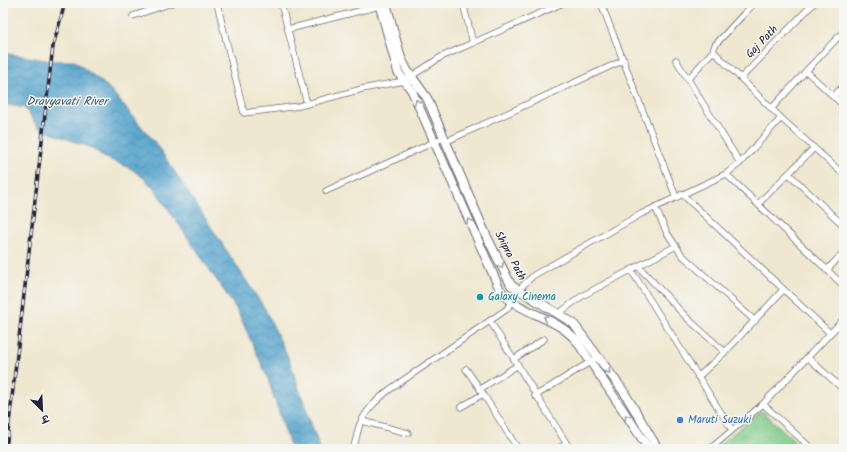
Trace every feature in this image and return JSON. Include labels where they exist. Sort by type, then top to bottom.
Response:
[{"type":"street","points":[[133,16],[172,3]]},
{"type":"street","points":[[217,3],[244,113],[262,112],[307,104],[362,89],[408,79],[442,57],[563,3]]},
{"type":"street","points":[[281,3],[289,29],[307,104]]},
{"type":"street","points":[[463,3],[473,43]]},
{"type":"street","points":[[601,3],[676,198]]},
{"type":"street","points":[[688,79],[712,51],[714,45],[754,3]]},
{"type":"street","name":"Gaj Path","points":[[741,78],[814,3]]},
{"type":"street","points":[[289,29],[383,4],[412,91],[500,290],[511,302],[553,321],[568,331],[649,449]]},
{"type":"street","points":[[772,108],[844,31]]},
{"type":"street","points":[[712,51],[781,118],[844,175]]},
{"type":"street","points":[[326,191],[434,141],[446,139],[624,60]]},
{"type":"street","points":[[676,60],[740,163]]},
{"type":"street","points":[[806,71],[844,106]]},
{"type":"street","name":"Shipra Path","points":[[408,79],[427,98],[446,139],[486,235],[511,285],[518,291],[540,302],[573,323],[624,392],[658,449]]},
{"type":"street","points":[[833,96],[844,85]]},
{"type":"street","points":[[353,449],[362,421],[369,409],[389,390],[506,309],[518,291],[534,275],[655,207],[726,174],[740,163],[781,118]]},
{"type":"street","points":[[758,204],[814,148]]},
{"type":"street","points":[[726,174],[844,286]]},
{"type":"street","points":[[789,174],[844,226]]},
{"type":"street","points":[[682,194],[830,333]]},
{"type":"street","points":[[655,207],[682,255],[755,321]]},
{"type":"street","points":[[558,314],[582,296],[676,246]]},
{"type":"street","points":[[827,270],[844,252]]},
{"type":"street","points":[[638,266],[688,319],[726,352]]},
{"type":"street","points":[[630,270],[732,430]]},
{"type":"street","points":[[698,377],[726,352],[783,290]]},
{"type":"street","points":[[710,449],[763,404],[844,319]]},
{"type":"street","points":[[490,321],[568,446],[558,449]]},
{"type":"street","points":[[461,407],[544,339]]},
{"type":"street","points":[[536,396],[598,357]]},
{"type":"street","points":[[807,357],[844,390]]},
{"type":"street","points":[[466,369],[518,449]]},
{"type":"street","points":[[763,404],[812,449]]},
{"type":"street","points":[[362,421],[408,433]]},
{"type":"green space","points":[[762,411],[804,449],[713,449]]},
{"type":"water","name":"Dravyavati River","points":[[3,53],[51,61],[75,61],[109,88],[157,145],[265,309],[288,357],[320,449],[291,449],[267,376],[237,310],[156,191],[144,178],[130,168],[104,157],[92,148],[43,130],[37,126],[25,108],[3,104]]},
{"type":"railway","points":[[6,449],[53,46],[65,3]]},
{"type":"place","name":"Galaxy Cinema","points":[[480,297]]},
{"type":"place","name":"Maruti Suzuki","points":[[680,420]]}]
